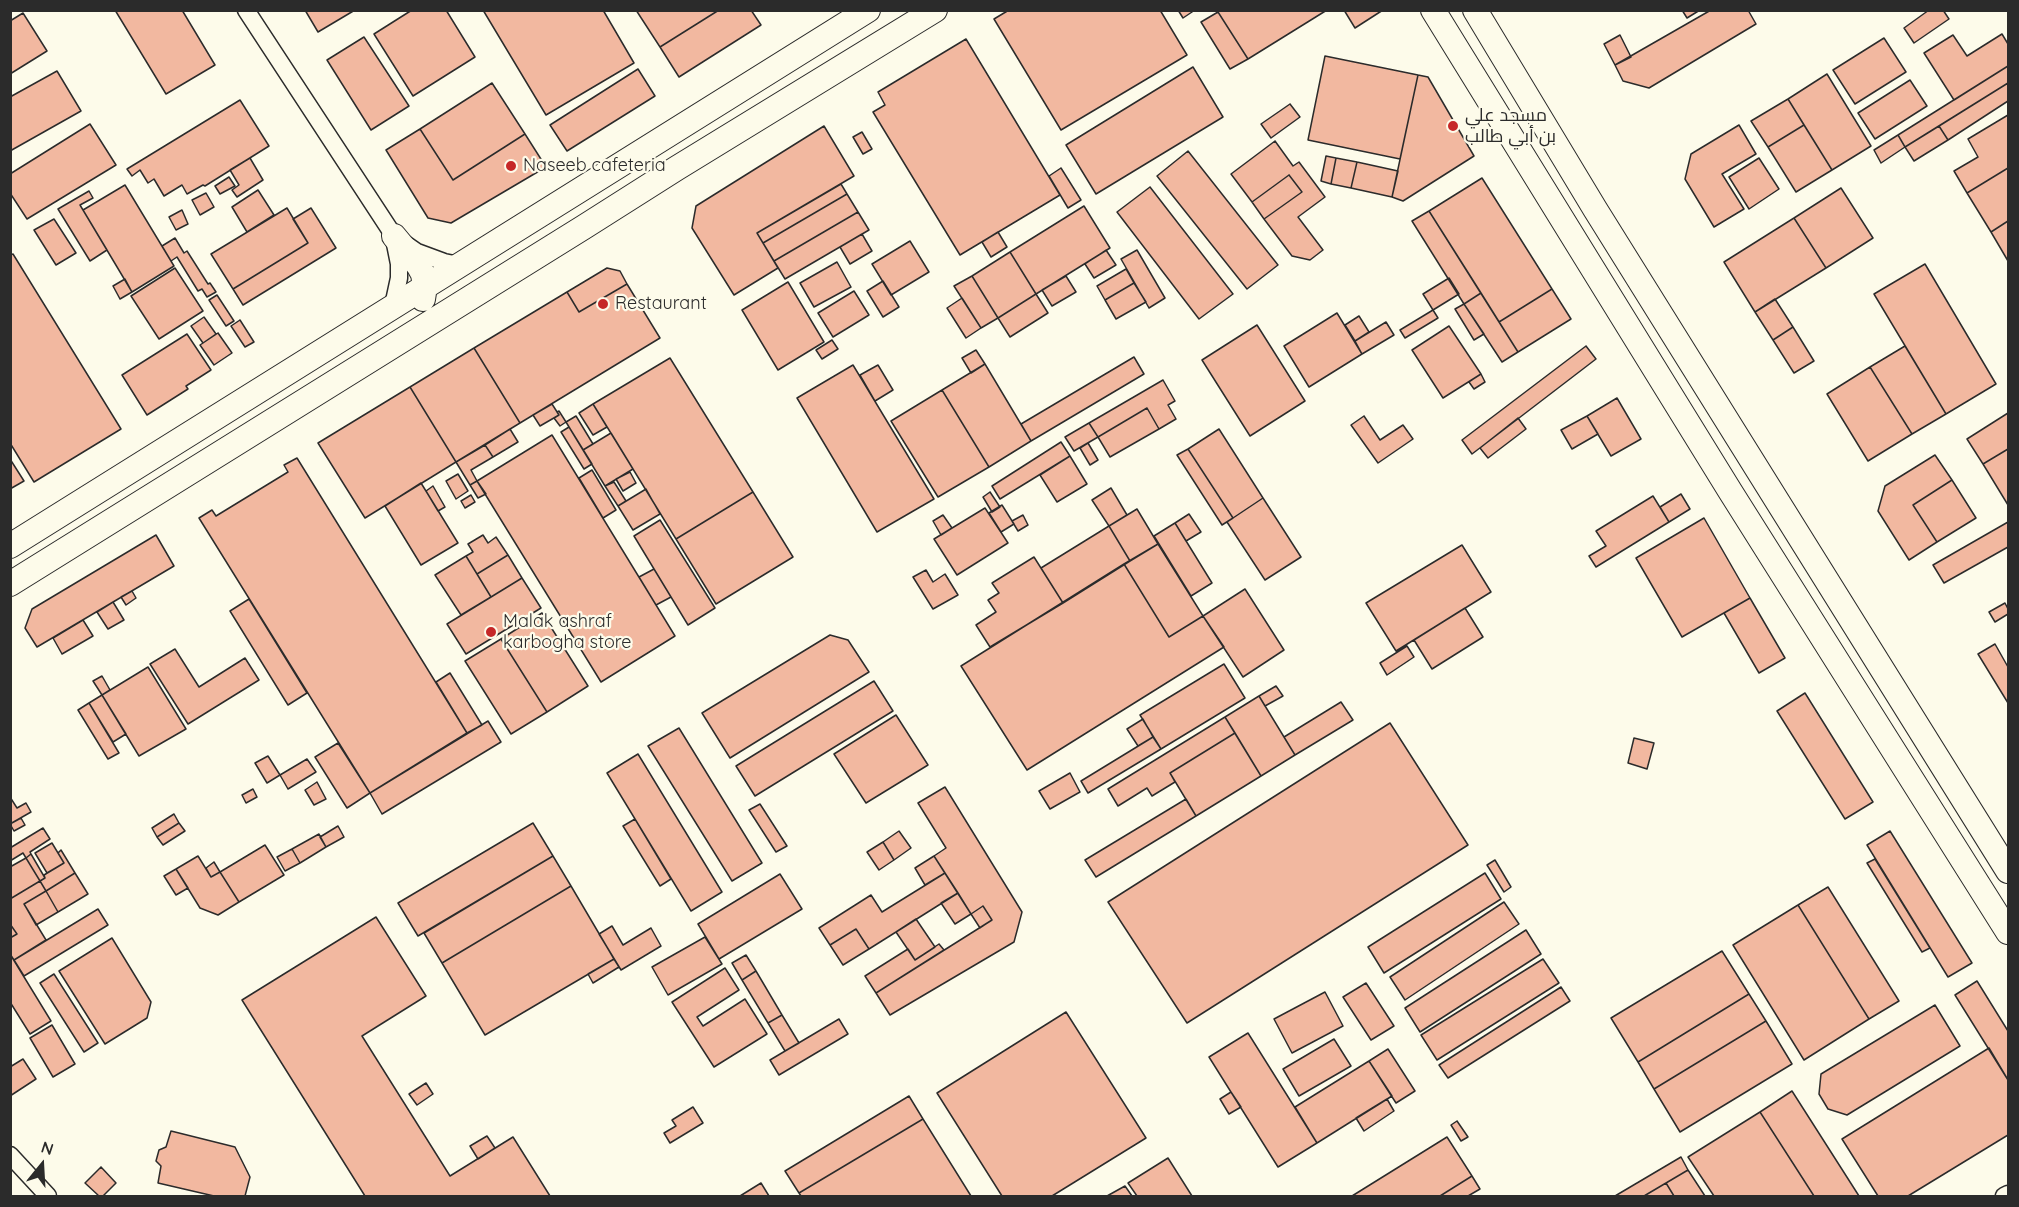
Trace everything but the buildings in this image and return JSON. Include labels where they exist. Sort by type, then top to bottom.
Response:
[{"type":"main road","points":[[10,546],[868,10]]},
{"type":"main road","points":[[10,584],[935,10]]},
{"type":"main road","points":[[1433,10],[1737,501],[2008,932]]},
{"type":"main road","points":[[1475,10],[1601,219],[2008,871]]},
{"type":"main road","points":[[393,236],[418,265],[425,286],[420,306],[403,339]]},
{"type":"street","points":[[246,10],[393,236],[399,264],[397,292],[393,306]]},
{"type":"street","points":[[393,236],[417,252],[459,265]]},
{"type":"street","points":[[10,1155],[48,1197]]},
{"type":"street","points":[[2004,1197],[2008,1194]]},
{"type":"place","name":"مسجد علي بن أبي طالب","points":[[1453,126]]},
{"type":"place","name":"Naseeb cafeteria","points":[[511,166]]},
{"type":"place","name":"Restaurant","points":[[603,304]]},
{"type":"place","name":"Malak ashraf karbogha store","points":[[491,632]]}]
